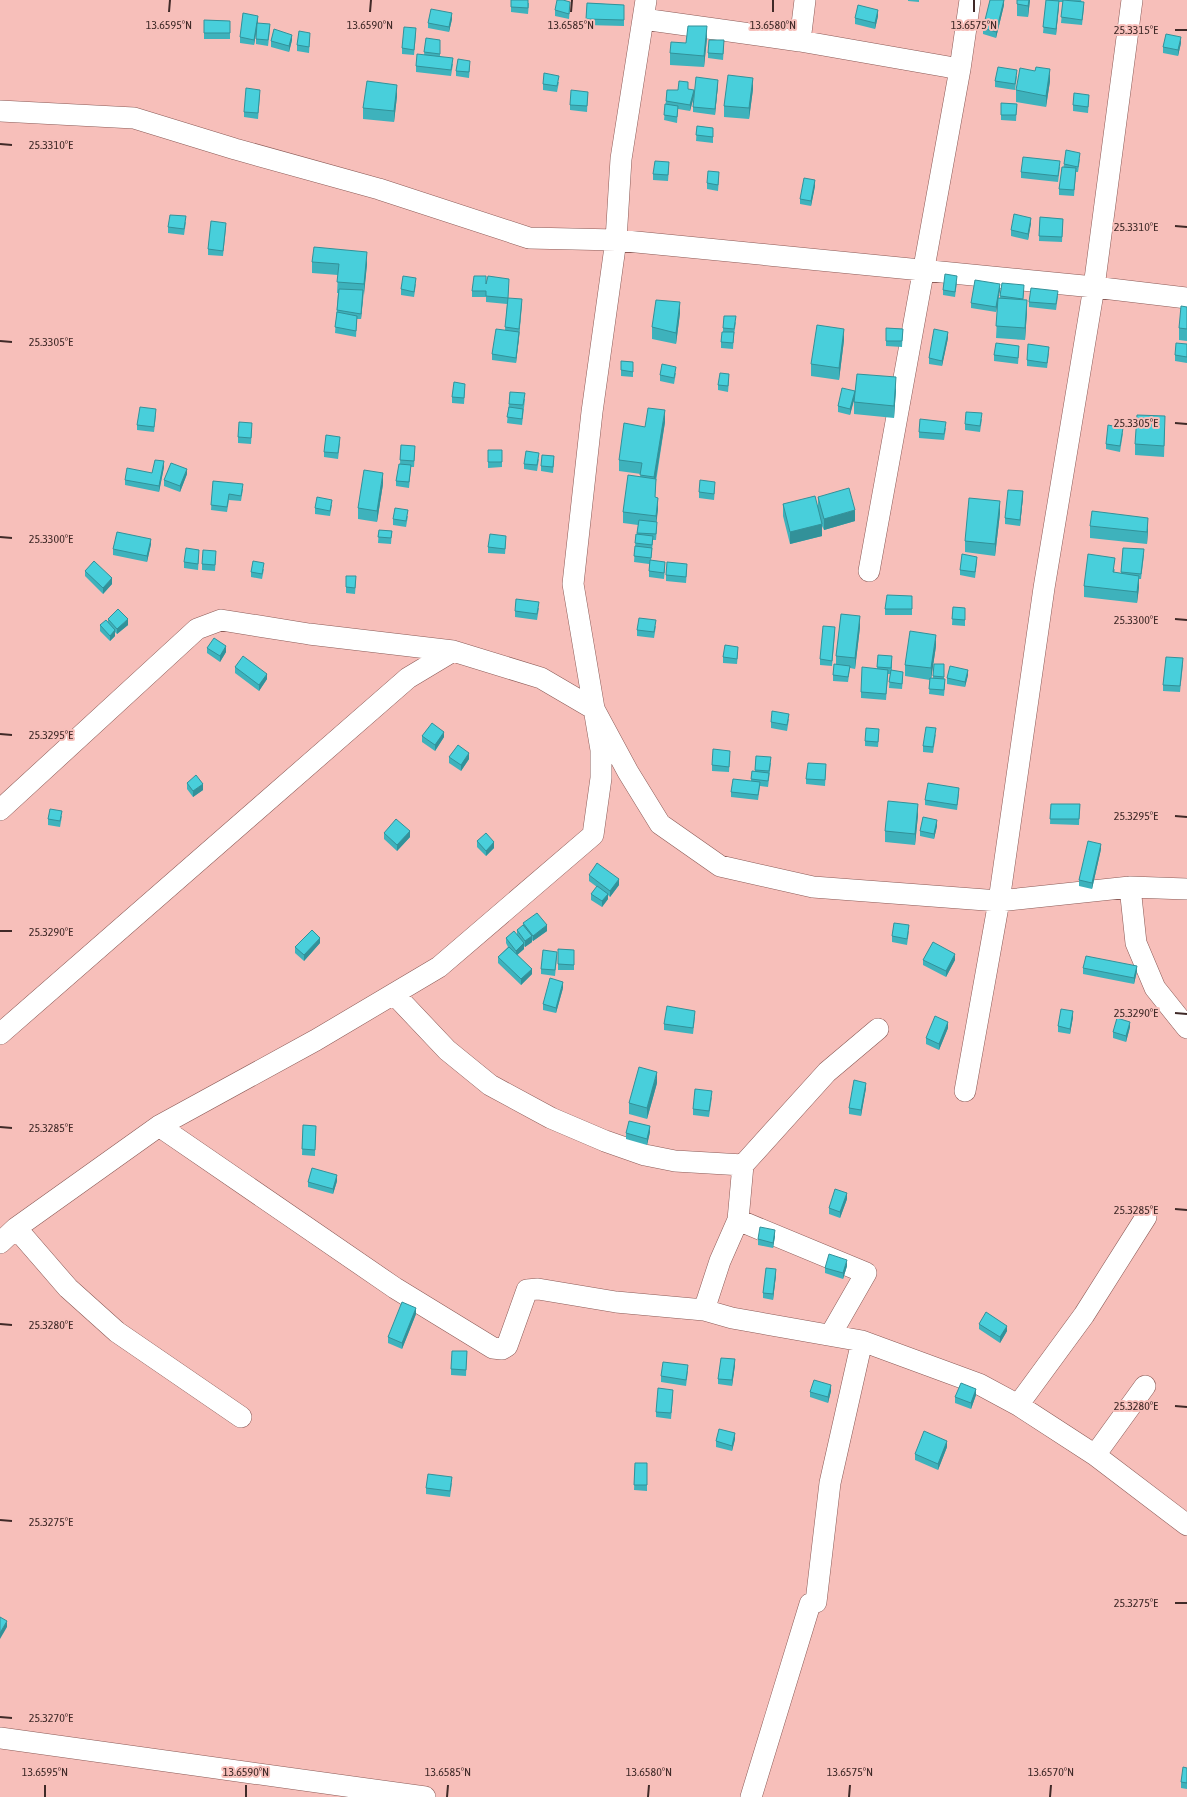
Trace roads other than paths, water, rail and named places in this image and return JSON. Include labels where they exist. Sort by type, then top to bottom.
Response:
[{"type":"street","points":[[800,41],[806,0]]},
{"type":"street","points":[[869,571],[960,69],[970,0]]},
{"type":"street","points":[[964,1091],[999,901],[1044,588],[1094,287],[1132,0]]},
{"type":"street","points":[[0,1243],[16,1228],[159,1126],[395,995],[439,967],[593,835],[601,778],[601,750],[573,584],[592,412],[616,240],[621,159],[644,10],[800,41],[960,69]]},
{"type":"street","points":[[0,110],[134,118],[235,150],[379,189],[529,238],[616,240],[1094,287],[1187,298]]},
{"type":"street","points":[[0,810],[197,629],[221,620],[309,634],[453,651],[541,678],[594,709],[660,824],[720,866],[813,887],[999,901],[1130,887],[1187,889]]},
{"type":"street","points":[[0,1034],[408,678],[453,651]]},
{"type":"street","points":[[1130,887],[1136,943],[1156,988],[1187,1028]]},
{"type":"street","points":[[395,995],[447,1050],[490,1085],[551,1118],[605,1141],[645,1155],[675,1161],[744,1165]]},
{"type":"street","points":[[704,1310],[720,1261],[738,1220],[744,1165],[827,1072],[878,1029]]},
{"type":"street","points":[[159,1126],[395,1288],[493,1348],[502,1349],[507,1346],[527,1290],[538,1289],[616,1302],[704,1310],[732,1318],[862,1341],[979,1384],[1018,1405],[1096,1456],[1187,1524]]},
{"type":"street","points":[[1018,1405],[1084,1315],[1146,1217]]},
{"type":"street","points":[[738,1220],[866,1273],[831,1334]]},
{"type":"street","points":[[16,1228],[68,1288],[117,1332],[241,1417]]},
{"type":"street","points":[[751,1797],[810,1604],[816,1602],[830,1483],[862,1341]]},
{"type":"street","points":[[1096,1456],[1145,1386]]},
{"type":"street","points":[[0,1738],[400,1796],[425,1797]]}]
